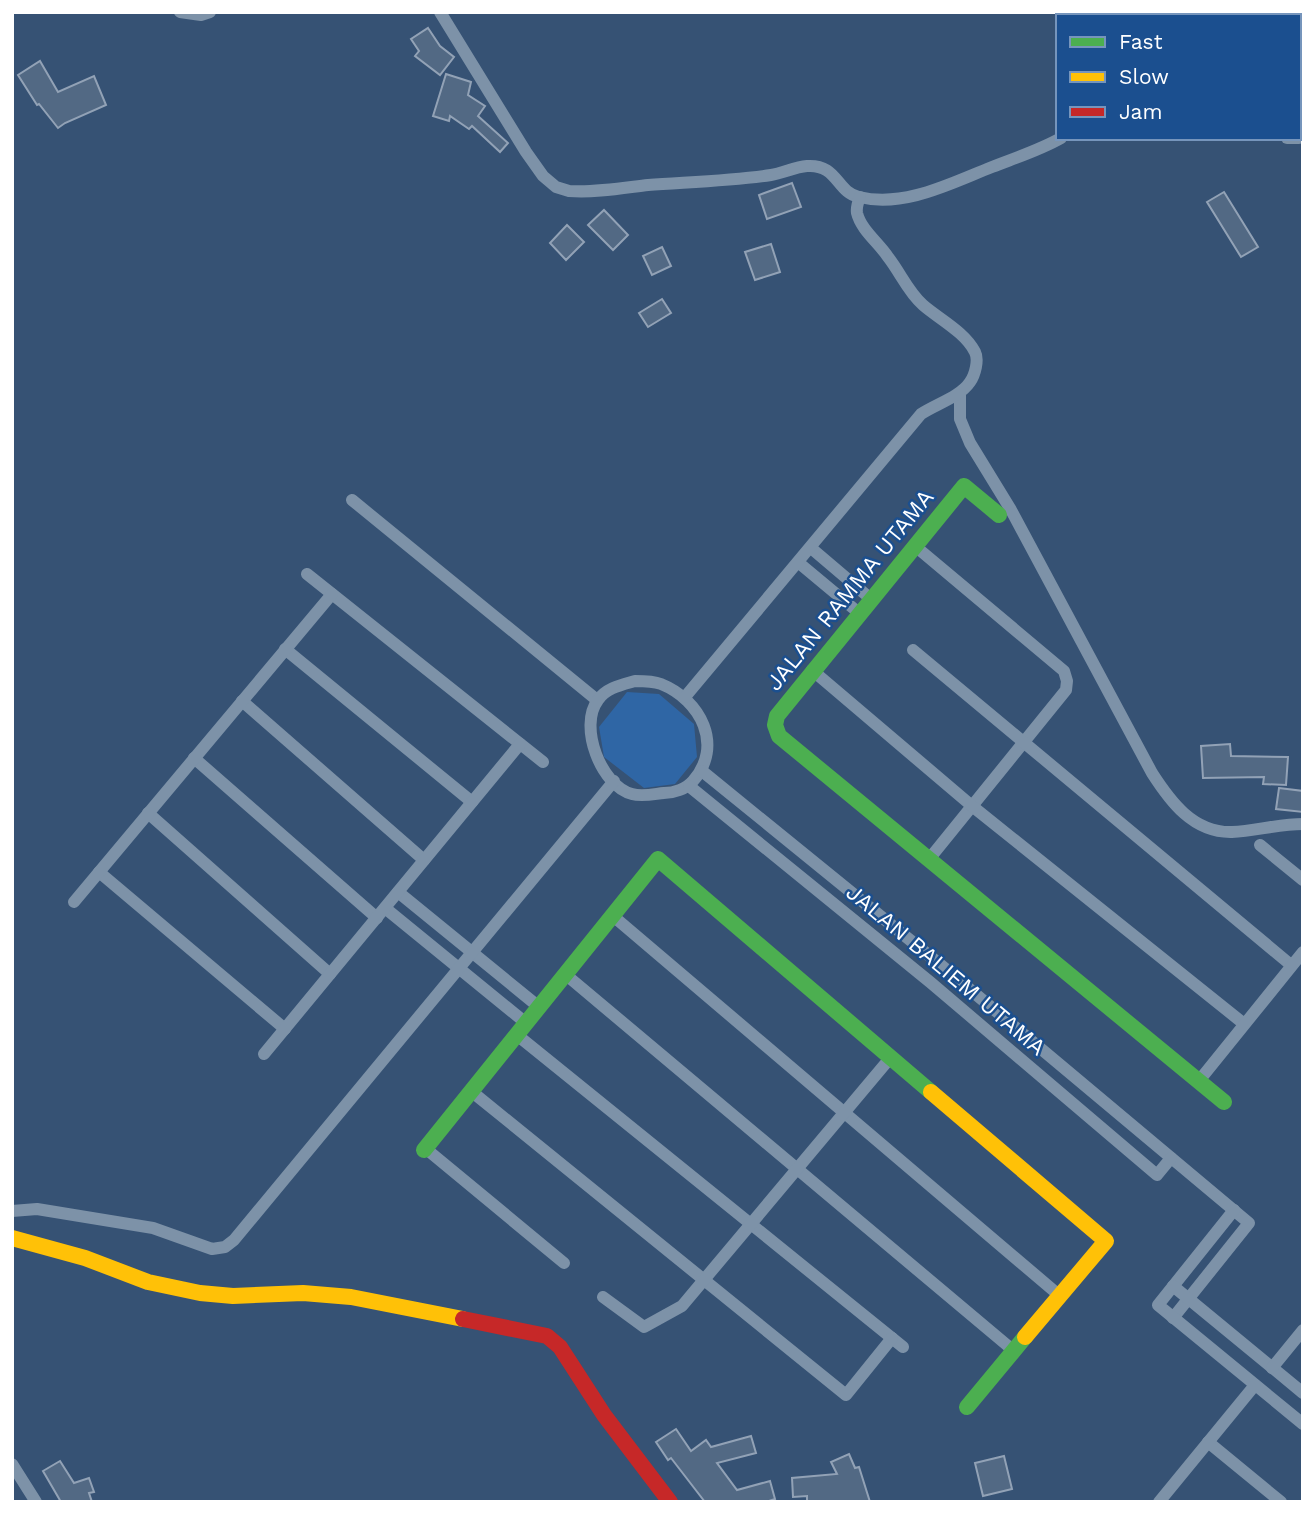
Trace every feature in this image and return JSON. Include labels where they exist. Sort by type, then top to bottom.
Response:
[{"type":"street","points":[[180,12],[201,15],[210,12]]},
{"type":"street","points":[[440,12],[543,176],[556,187],[579,192],[710,182],[816,166],[823,167],[836,177],[845,189],[860,197],[905,197],[929,192],[1056,140]]},
{"type":"street","points":[[685,697],[921,414],[937,403],[960,394],[974,372],[977,360],[975,352],[958,334],[920,303],[862,224],[857,214],[860,197]]},
{"type":"street","points":[[960,394],[960,419],[970,443],[1011,510],[1168,798],[1184,815],[1220,831],[1303,824]]},
{"type":"street","name":"JALAN RAMMA UTAMA","points":[[930,858],[779,736],[775,725],[777,716],[812,670],[964,486],[999,515]]},
{"type":"street","points":[[352,500],[597,700]]},
{"type":"street","points":[[915,546],[1064,671],[1067,681],[1066,690],[1025,743],[930,858],[1224,1102]]},
{"type":"street","points":[[811,548],[871,599]]},
{"type":"street","points":[[799,563],[859,613]]},
{"type":"street","points":[[307,574],[542,762]]},
{"type":"street","points":[[74,902],[331,594]]},
{"type":"street","points":[[285,649],[472,802]]},
{"type":"street","points":[[914,650],[1291,965]]},
{"type":"street","points":[[812,670],[972,806],[1243,1023]]},
{"type":"street","points":[[635,681],[659,683],[685,697],[698,713],[706,732],[709,752],[702,771],[689,786],[672,793],[631,794],[614,782],[591,743],[590,719],[597,700],[612,688],[635,681]]},
{"type":"street","points":[[242,701],[424,860]]},
{"type":"street","points":[[264,1054],[520,744]]},
{"type":"street","points":[[194,758],[381,913],[459,969],[521,1029],[751,1224],[903,1346]]},
{"type":"street","name":"JALAN BALIEM UTAMA","points":[[702,771],[942,966],[1250,1223],[1188,1299]]},
{"type":"street","points":[[12,1212],[37,1209],[153,1228],[212,1249],[225,1247],[243,1229],[614,782]]},
{"type":"street","name":"JALAN BALIEM UTAMA","points":[[689,786],[930,982],[1157,1175],[1171,1158]]},
{"type":"street","points":[[148,813],[330,974]]},
{"type":"street","points":[[1260,845],[1303,880]]},
{"type":"street","points":[[564,1263],[424,1149],[659,859],[1107,1241],[967,1407]]},
{"type":"street","points":[[99,872],[285,1029]]},
{"type":"street","points":[[398,892],[539,1007]]},
{"type":"street","points":[[612,916],[1060,1296]]},
{"type":"street","points":[[1198,1082],[1303,952]]},
{"type":"street","points":[[565,974],[1014,1351]]},
{"type":"street","points":[[603,1297],[643,1327],[682,1306],[891,1057]]},
{"type":"street","points":[[471,1091],[846,1395],[892,1338]]},
{"type":"street","points":[[1234,1210],[1157,1305],[1303,1424]]},
{"type":"street","points":[[12,1238],[86,1258],[148,1282],[188,1291],[233,1296],[303,1293],[351,1297],[547,1336],[560,1347],[604,1415],[670,1502]]},
{"type":"street","points":[[1173,1286],[1303,1393]]},
{"type":"street","points":[[1173,1318],[1188,1299]]},
{"type":"street","points":[[1272,1368],[1303,1330]]},
{"type":"street","points":[[1161,1501],[1255,1385]]},
{"type":"street","points":[[1208,1442],[1281,1502]]},
{"type":"street","points":[[12,1464],[36,1502]]},
{"type":"shaded area","points":[[627,692],[659,694],[694,724],[697,757],[675,784],[644,788],[604,757],[599,727]]},
{"type":"building","points":[[428,28],[440,46],[454,57],[440,75],[415,56],[419,51],[411,39]]},
{"type":"building","points":[[40,61],[58,92],[94,76],[106,105],[58,128],[39,104],[37,105],[18,75]]},
{"type":"building","points":[[446,74],[471,82],[468,95],[485,106],[478,116],[508,143],[500,152],[472,126],[469,129],[450,116],[449,121],[433,116]]},
{"type":"building","points":[[792,183],[801,207],[767,219],[759,195]]},
{"type":"building","points":[[1224,192],[1258,247],[1241,257],[1207,202]]},
{"type":"building","points":[[604,210],[628,235],[613,250],[588,225]]},
{"type":"building","points":[[567,225],[584,242],[566,260],[550,243]]},
{"type":"building","points":[[771,244],[780,272],[755,280],[745,252]]},
{"type":"building","points":[[662,247],[671,266],[652,275],[643,256]]},
{"type":"building","points":[[662,299],[671,313],[648,327],[639,313]]},
{"type":"building","points":[[1230,744],[1231,756],[1288,757],[1286,785],[1263,784],[1264,777],[1203,778],[1201,746]]},
{"type":"building","points":[[1279,788],[1303,791],[1303,812],[1276,809]]},
{"type":"building","points":[[676,1429],[691,1451],[706,1440],[711,1447],[751,1436],[756,1453],[717,1463],[737,1490],[770,1481],[775,1499],[766,1502],[705,1502],[656,1442]]},
{"type":"building","points":[[849,1454],[855,1468],[859,1467],[870,1502],[807,1502],[807,1496],[793,1497],[792,1478],[837,1474],[831,1462]]},
{"type":"building","points":[[1004,1456],[1012,1489],[983,1496],[975,1463]]},
{"type":"building","points":[[60,1461],[74,1483],[89,1478],[94,1492],[89,1493],[92,1502],[61,1502],[43,1471]]},
{"type":"traffic: fast","points":[[999,515],[964,486],[777,716],[775,725],[779,736],[1224,1102]]},
{"type":"traffic: fast","points":[[424,1150],[658,859],[931,1092]]},
{"type":"traffic: fast","points":[[967,1407],[1025,1337]]},
{"type":"traffic: slow","points":[[931,1092],[1106,1241],[1025,1337]]},
{"type":"traffic: slow","points":[[12,1238],[85,1258],[148,1282],[200,1293],[233,1296],[303,1293],[351,1297],[463,1319]]},
{"type":"traffic: jam","points":[[463,1319],[547,1336],[560,1347],[604,1415],[670,1502]]}]
